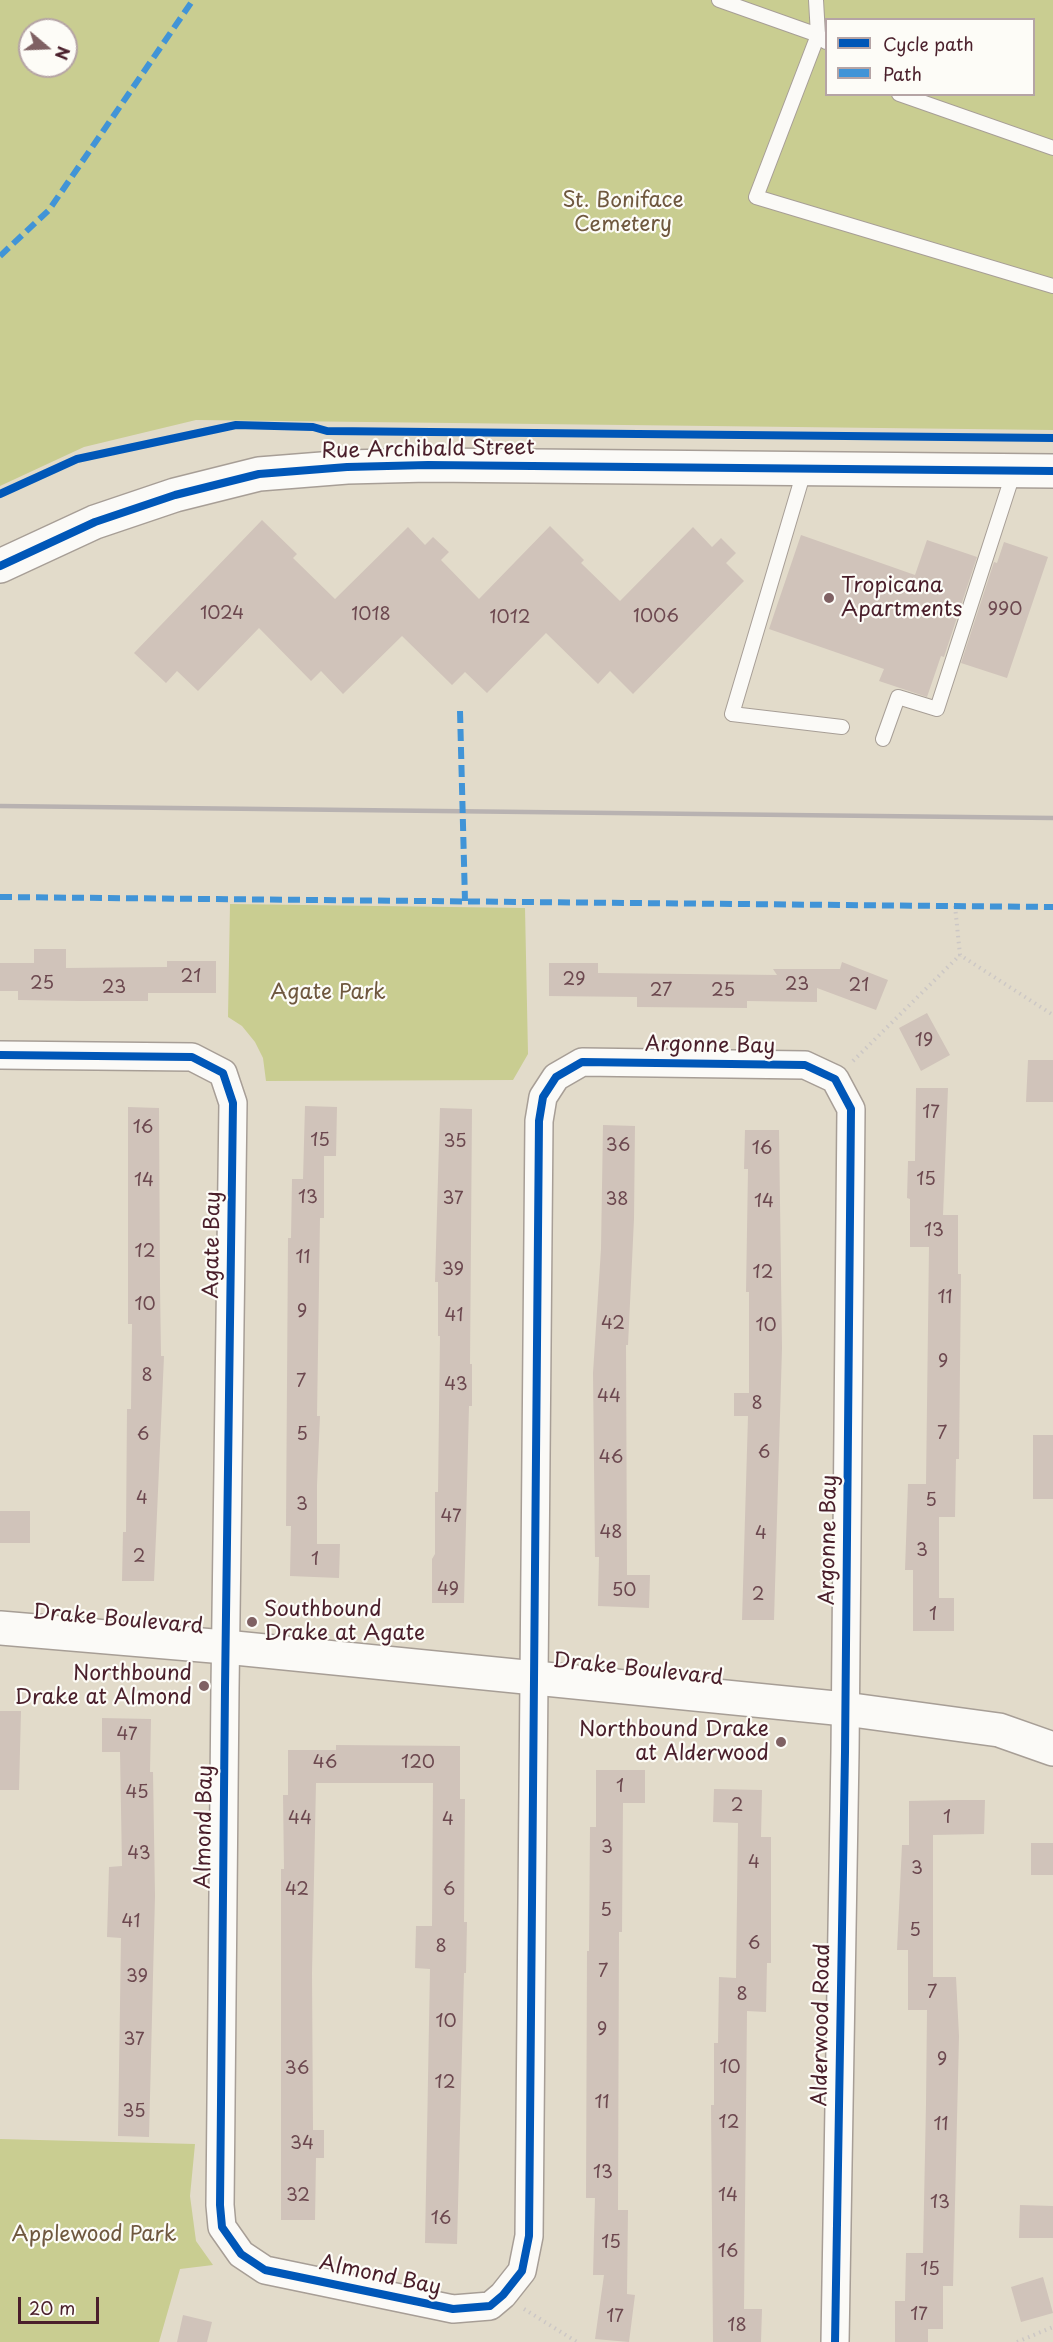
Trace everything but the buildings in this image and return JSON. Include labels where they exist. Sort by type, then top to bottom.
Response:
[{"type":"main road","name":"Rue Archibald Street","points":[[0,566],[95,522],[175,495],[259,474],[428,465],[1053,471]]},
{"type":"main road","name":"Drake Boulevard","points":[[0,1628],[225,1647],[845,1709],[999,1730],[1053,1749]]},
{"type":"street","name":"Agate Bay","points":[[0,1055],[192,1057],[223,1073],[233,1103],[225,1647]]},
{"type":"street","name":"Argonne Bay","points":[[534,1678],[539,1121],[543,1097],[556,1077],[582,1062],[805,1065],[835,1079],[851,1109],[845,1709]]},
{"type":"street","name":"Almond Bay","points":[[225,1647],[220,2193],[222,2227],[241,2254],[265,2270],[453,2309],[490,2306],[502,2295],[522,2271],[529,2236],[534,1678]]},
{"type":"street","name":"Alderwood Road","points":[[835,2342],[845,1709]]},
{"type":"lane","points":[[719,0],[822,39]]},
{"type":"lane","points":[[816,0],[822,39],[756,197],[1053,286]]},
{"type":"lane","points":[[905,96],[1053,148]]},
{"type":"lane","points":[[805,468],[732,714],[842,727]]},
{"type":"lane","points":[[883,739],[898,697],[937,709],[1014,471]]},
{"type":"path","points":[[955,906],[960,955]]},
{"type":"path","points":[[960,955],[1053,1015]]},
{"type":"path","points":[[835,1079],[960,955]]},
{"type":"path","points":[[502,2295],[577,2342]]},
{"type":"path","points":[[1017,2342],[1053,2327]]},
{"type":"green space","name":"St. Boniface Cemetery","points":[[0,0],[1053,0],[1053,430],[196,420],[84,447],[0,486]]},
{"type":"green space","name":"Agate Park","points":[[230,904],[525,908],[528,1054],[513,1080],[266,1081],[263,1058],[255,1042],[242,1026],[228,1017]]},
{"type":"green space","name":"Applewood Park","points":[[0,2139],[195,2144],[190,2196],[196,2241],[213,2265],[180,2269],[159,2342],[0,2342]]},
{"type":"railway","points":[[0,806],[1053,818]]},
{"type":"marked path","points":[[0,256],[49,210],[193,0]]},
{"type":"marked path","points":[[460,711],[465,901]]},
{"type":"marked path","points":[[0,897],[1053,907]]},
{"type":"cycle path","points":[[0,494],[77,459],[236,425],[313,427],[327,431],[1053,438]]},
{"type":"cycle path","points":[[0,566],[95,522],[175,495],[259,474],[347,467],[428,465],[1053,471]]},
{"type":"cycle path","points":[[0,1055],[192,1057],[223,1073],[233,1103],[225,1688],[220,2205],[222,2227],[241,2254],[265,2270],[453,2309],[490,2306],[503,2295],[522,2271],[529,2236],[539,1121],[543,1097],[556,1077],[582,1062],[805,1065],[835,1079],[851,1109],[845,1752],[835,2342]]},
{"type":"place","name":"Tropicana Apartments","points":[[829,598]]},
{"type":"place","name":"Southbound Drake at Agate","points":[[252,1622]]},
{"type":"place","name":"Northbound Drake at Almond","points":[[204,1686]]},
{"type":"place","name":"Northbound Drake at Alderwood","points":[[781,1742]]}]
